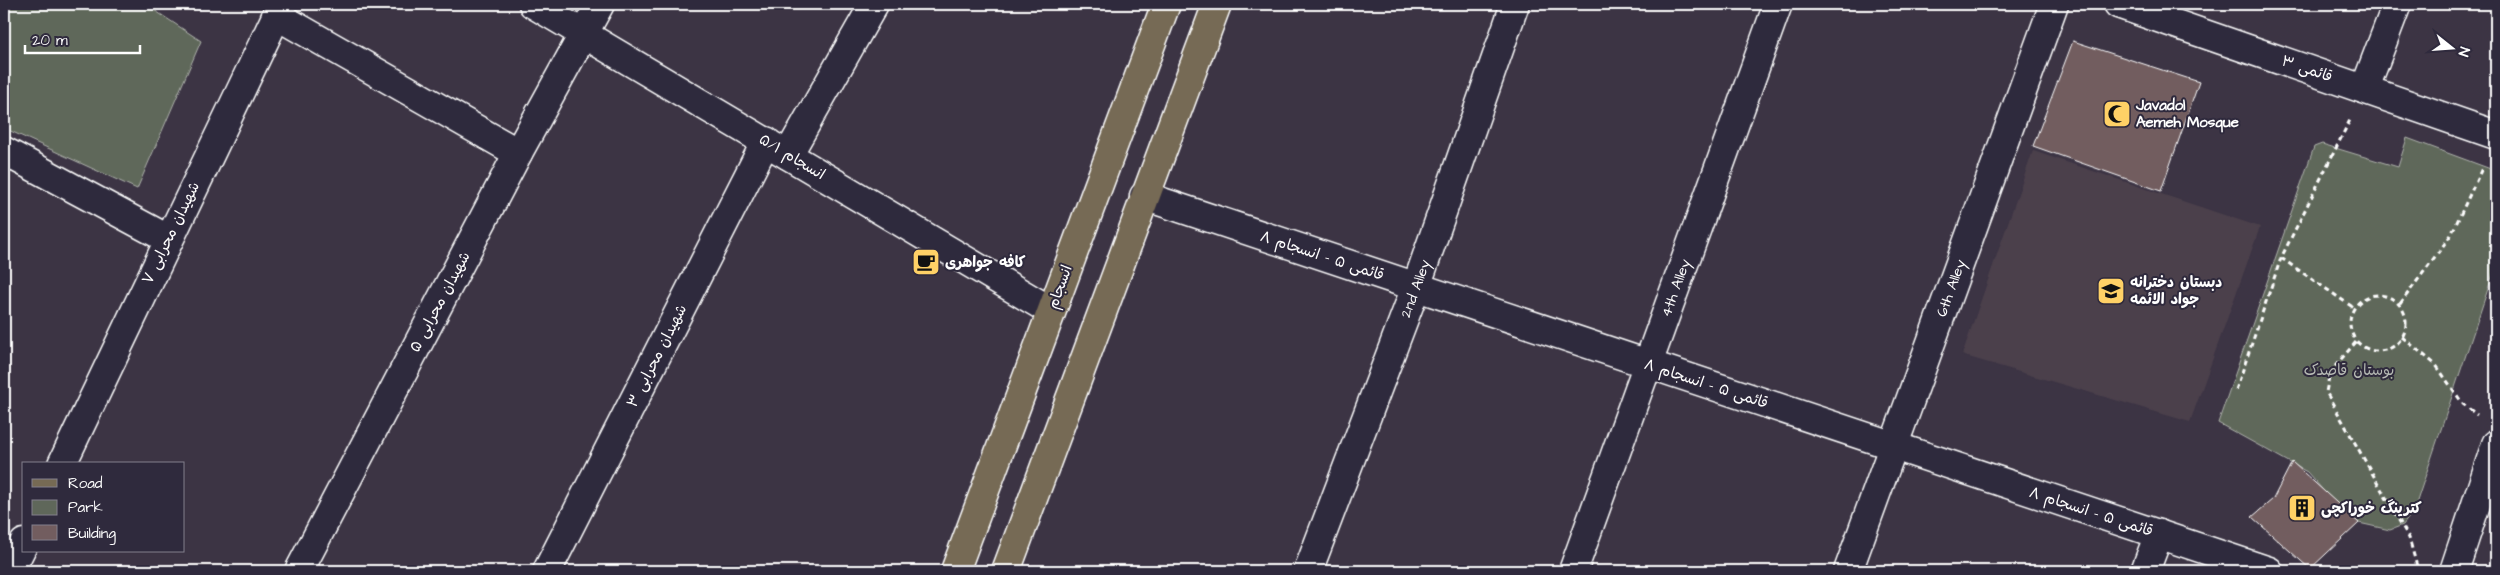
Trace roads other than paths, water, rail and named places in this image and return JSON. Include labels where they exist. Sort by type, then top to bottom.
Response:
[{"type":"main road","name":"انسجام","points":[[955,571],[1166,4]]},
{"type":"main road","points":[[1006,571],[1217,4]]},
{"type":"street","name":"انسجام ۵/۱","points":[[533,4],[1051,311]]},
{"type":"street","name":"شهیدان محرابی ۵","points":[[299,571],[518,153],[600,4]]},
{"type":"street","name":"شهیدان محرابی ۳","points":[[547,571],[777,148],[874,4]]},
{"type":"street","name":"2nd Alley","points":[[1308,571],[1416,287],[1515,4]]},
{"type":"street","name":"4th Alley","points":[[1573,571],[1646,364],[1778,4]]},
{"type":"street","name":"6th Alley","points":[[1848,571],[2054,4]]},
{"type":"street","points":[[2365,88],[2397,4]]},
{"type":"street","name":"قائمی ۳","points":[[2127,5],[2496,136]]},
{"type":"street","points":[[279,9],[518,153]]},
{"type":"street","name":"شهیدان محرابی ۷","points":[[63,462],[279,9]]},
{"type":"street","points":[[4,150],[168,239]]},
{"type":"street","name":"قائمی ۵ - انسجام ۸","points":[[1144,196],[2269,571]]},
{"type":"street","points":[[2454,571],[2496,444]]},
{"type":"street","points":[[2145,571],[2159,534]]},
{"type":"street","points":[[10,571],[22,547]]},
{"type":"place","name":"Javadol Aemeh Mosque","points":[[2117,114]]},
{"type":"place","name":"کافه جواهری","points":[[926,262]]},
{"type":"place","name":"دبستان دخترانه جواد الائمه","points":[[2111,291]]},
{"type":"place","name":"کترینگ خوراکچی","points":[[2302,508]]},
{"type":"park label","name":"بوستان قاصدک","points":[[2349,370]]}]
